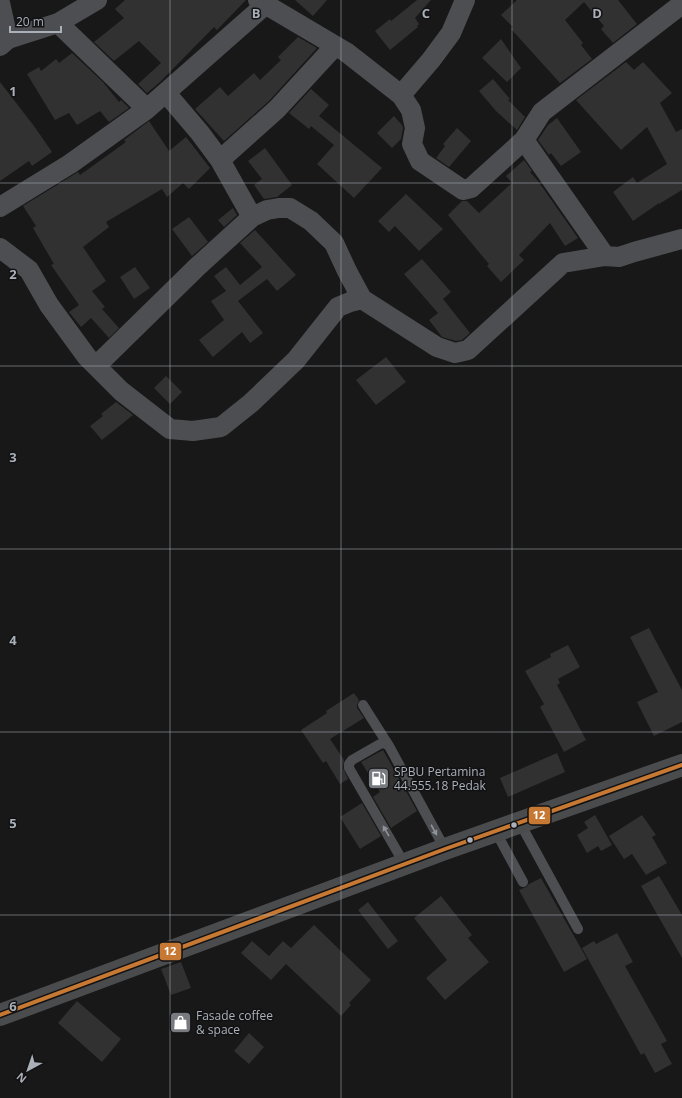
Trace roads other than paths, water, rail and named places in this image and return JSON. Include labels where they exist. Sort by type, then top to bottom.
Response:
[{"type":"main road","points":[[0,1015],[445,849],[682,765]]},
{"type":"street","points":[[0,3],[4,43],[58,23],[97,0]]},
{"type":"street","points":[[401,95],[431,60],[451,32],[465,0]]},
{"type":"street","points":[[0,207],[70,164],[147,109],[166,93],[262,2],[346,52],[401,95],[410,110],[414,128],[412,144],[420,161],[463,190],[471,188],[524,140],[542,112],[682,4]]},
{"type":"street","points":[[58,23],[147,109]]},
{"type":"street","points":[[220,160],[276,108],[335,46]]},
{"type":"street","points":[[166,93],[200,133],[220,160],[252,217]]},
{"type":"street","points":[[524,140],[605,256]]},
{"type":"street","points":[[96,366],[197,267],[252,217],[273,209],[290,208],[311,221],[334,242],[362,299],[437,347],[455,353],[468,350],[563,263],[605,256],[619,257],[682,239]]},
{"type":"street","points":[[0,248],[29,270],[49,305],[87,357],[121,391],[170,430],[193,431],[221,427],[251,403],[296,360],[338,307],[362,299]]},
{"type":"lane","points":[[362,705],[389,746],[445,849]]},
{"type":"lane","points":[[389,746],[384,743],[380,744],[352,760],[349,764],[349,768],[405,865]]},
{"type":"lane","points":[[520,823],[578,929]]},
{"type":"lane","points":[[496,832],[523,882]]},
{"type":"place","name":"SPBU Pertamina 44.555.18 Pedak","points":[[379,779]]},
{"type":"place","name":"Fasade coffee & space","points":[[181,1023]]}]
